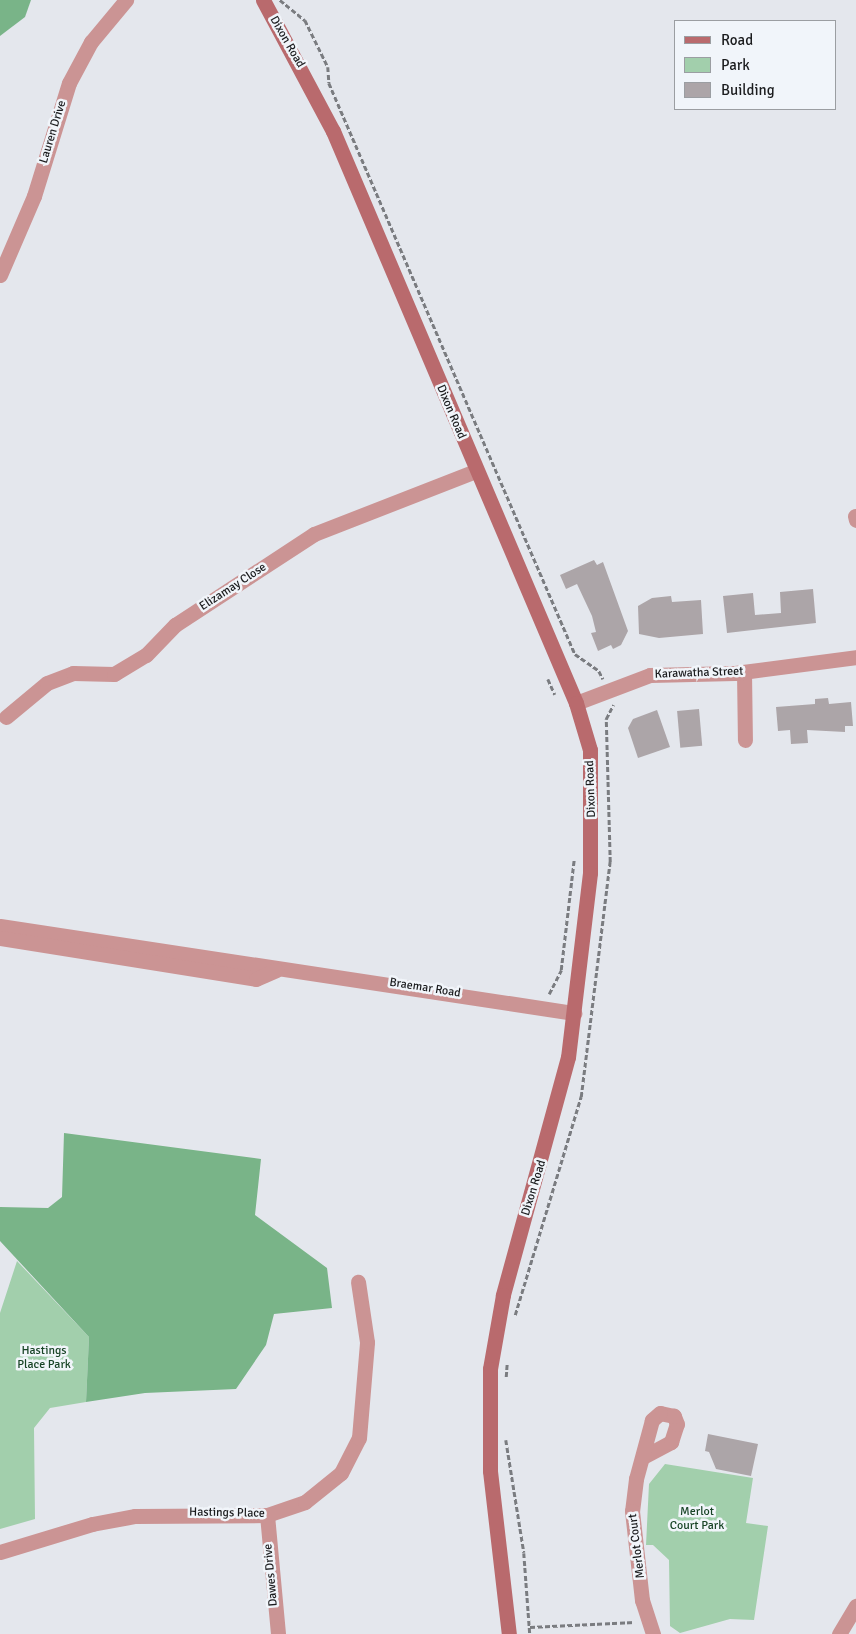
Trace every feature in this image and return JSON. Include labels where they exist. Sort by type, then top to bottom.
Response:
[{"type":"main road","name":"Dixon Road","points":[[263,0],[333,131],[476,471],[576,702],[590,750],[593,798],[590,873],[574,1013],[559,1102],[503,1295],[490,1369],[490,1471],[509,1634]]},
{"type":"street","name":"Lauren Drive","points":[[0,275],[34,196],[69,83],[92,42],[126,0]]},
{"type":"street","name":"Elizamay Close","points":[[6,717],[47,683],[73,672],[114,674],[146,655],[175,625],[314,534],[476,471]]},
{"type":"street","name":"Karawatha Street","points":[[576,702],[650,675],[744,672],[856,657]]},
{"type":"street","points":[[744,672],[745,740]]},
{"type":"street","name":"Braemar Road","points":[[0,926],[276,970],[326,973],[574,1013]]},
{"type":"street","name":"Braemar Road","points":[[0,938],[256,979],[276,970]]},
{"type":"street","name":"Hastings Place","points":[[0,1552],[92,1524],[135,1516],[267,1515],[305,1502],[341,1473],[359,1438],[367,1342],[358,1282]]},
{"type":"street","name":"Merlot Court","points":[[643,1457],[632,1518],[642,1600],[653,1634]]},
{"type":"street","name":"Dawes Drive","points":[[267,1515],[278,1634]]},
{"type":"street","points":[[839,1634],[856,1606]]},
{"type":"path","points":[[280,0],[305,20],[328,68],[329,84],[575,654],[602,676]]},
{"type":"path","points":[[548,679],[557,700]]},
{"type":"path","points":[[514,1321],[580,1097],[610,862],[606,719],[612,701]]},
{"type":"path","points":[[549,994],[561,970],[575,850]]},
{"type":"path","points":[[505,1385],[508,1358]]},
{"type":"path","points":[[505,1432],[530,1634]]},
{"type":"path","points":[[530,1626],[636,1622]]},
{"type":"green space","points":[[0,0],[31,0],[25,17],[0,36]]},
{"type":"green space","points":[[64,1133],[261,1159],[255,1215],[327,1268],[332,1308],[274,1314],[266,1345],[236,1389],[145,1393],[86,1402],[89,1337],[0,1241],[0,1207],[48,1208],[62,1197]]},
{"type":"green space","name":"Hastings Place Park","points":[[17,1261],[89,1337],[86,1402],[50,1408],[34,1428],[35,1519],[0,1529],[0,1313]]},
{"type":"green space","name":"Merlot Court Park","points":[[665,1464],[753,1478],[746,1523],[768,1526],[754,1620],[730,1619],[680,1633],[670,1626],[669,1560],[653,1545],[646,1545],[649,1484]]},
{"type":"building","points":[[594,560],[597,565],[603,562],[628,631],[621,645],[613,649],[611,645],[598,651],[591,633],[596,632],[592,616],[577,584],[566,589],[560,575]]},
{"type":"building","points":[[813,589],[816,623],[727,633],[723,596],[753,593],[755,615],[781,613],[780,592]]},
{"type":"building","points":[[671,596],[672,602],[701,600],[703,634],[659,638],[639,634],[638,606],[652,598]]},
{"type":"building","points":[[828,698],[829,704],[851,702],[853,726],[845,726],[845,732],[807,730],[808,743],[791,744],[790,730],[778,731],[776,707],[815,704],[815,699]]},
{"type":"building","points":[[699,709],[702,746],[680,748],[677,711]]},
{"type":"building","points":[[657,710],[670,747],[638,758],[628,728],[633,719]]},
{"type":"building","points":[[708,1434],[758,1444],[751,1476],[716,1469],[709,1452],[705,1451]]}]
